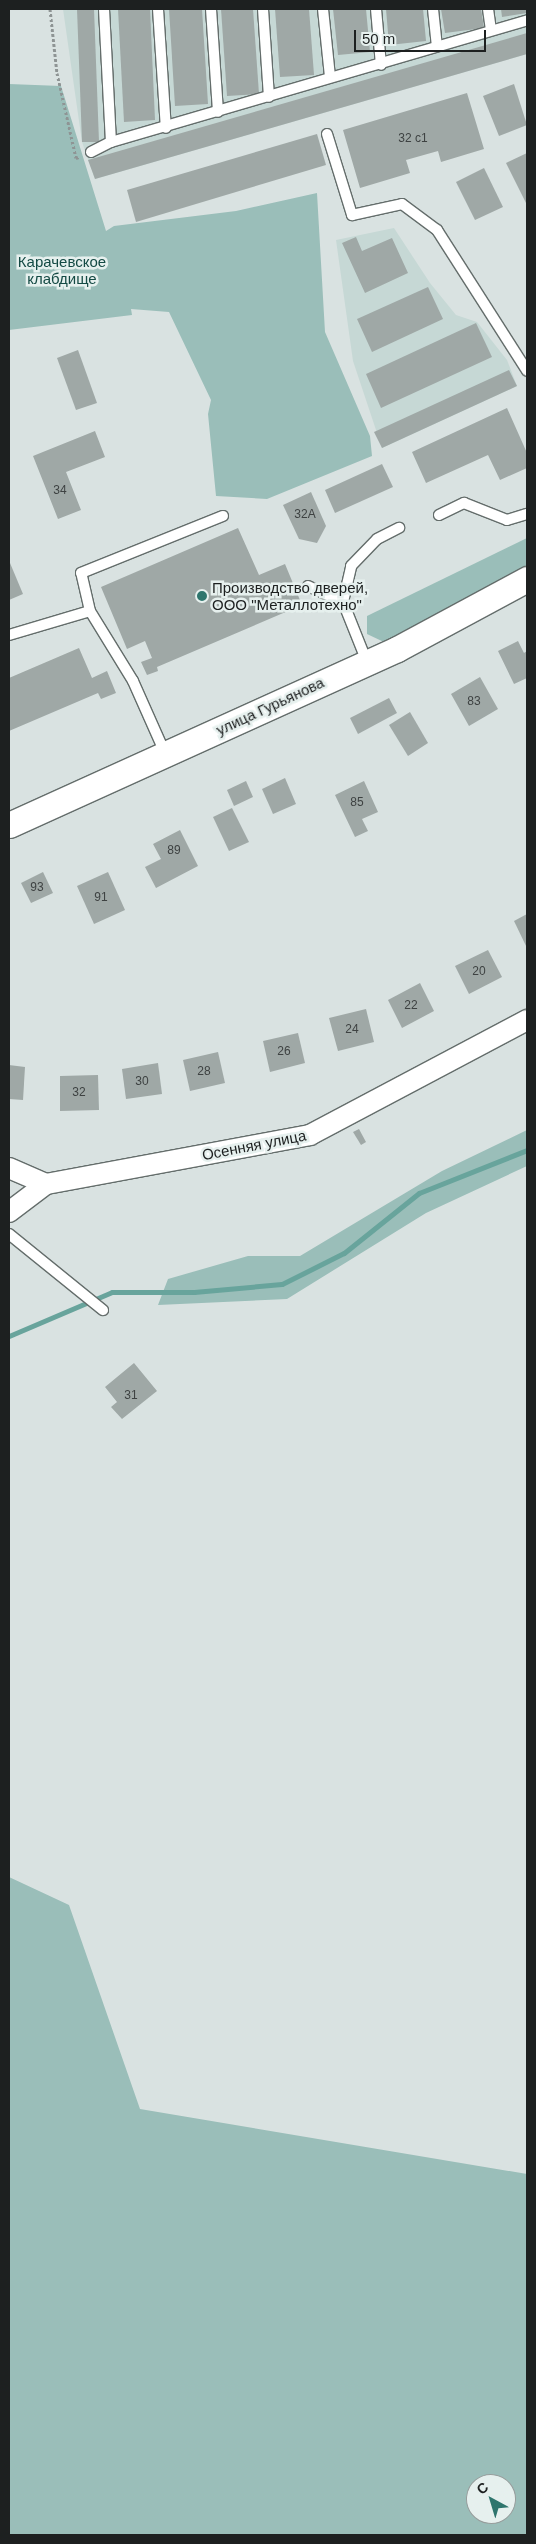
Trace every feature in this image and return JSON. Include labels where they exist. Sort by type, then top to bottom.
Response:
[{"type":"street","name":"улица Гурьянова","points":[[9,825],[367,662],[527,579]]},
{"type":"street","name":"Осенняя улица","points":[[9,1212],[46,1184],[310,1135],[527,1020]]},
{"type":"street","points":[[9,1168],[46,1184]]},
{"type":"lane","points":[[104,9],[111,142]]},
{"type":"lane","points":[[158,9],[166,128]]},
{"type":"lane","points":[[211,9],[218,112]]},
{"type":"lane","points":[[263,9],[270,97]]},
{"type":"lane","points":[[323,9],[330,77]]},
{"type":"lane","points":[[376,9],[381,64]]},
{"type":"lane","points":[[433,9],[437,46]]},
{"type":"lane","points":[[488,9],[492,30]]},
{"type":"lane","points":[[91,152],[111,142],[166,128],[330,77],[381,64],[527,20]]},
{"type":"lane","points":[[327,134],[352,215],[402,204],[437,230],[527,371]]},
{"type":"lane","points":[[439,515],[464,503],[507,520],[527,514]]},
{"type":"lane","points":[[165,754],[133,681],[90,611],[81,573],[223,516]]},
{"type":"lane","points":[[367,662],[343,602],[351,566],[377,539],[399,528]]},
{"type":"lane","points":[[308,586],[343,602]]},
{"type":"lane","points":[[9,635],[90,611]]},
{"type":"lane","points":[[9,1234],[103,1310]]},
{"type":"path","points":[[50,9],[57,73],[76,158],[91,152]]},
{"type":"shaded area","points":[[63,9],[527,9],[527,54],[95,179],[82,142]]},
{"type":"shaded area","points":[[394,228],[430,283],[456,315],[477,322],[507,360],[517,386],[382,448],[353,361],[336,240]]},
{"type":"green space","name":"Карачевское клабдище","points":[[9,84],[61,86],[106,231],[114,226],[236,211],[317,193],[325,332],[370,436],[372,456],[267,499],[216,496],[208,414],[211,400],[169,312],[131,309],[132,315],[9,330]]},
{"type":"green space","points":[[527,538],[527,565],[386,643],[367,634],[367,616]]},
{"type":"green space","points":[[527,1130],[527,1166],[426,1213],[287,1299],[158,1305],[168,1279],[248,1256],[300,1256],[442,1171]]},
{"type":"green space","points":[[9,1877],[69,1905],[140,2109],[527,2174],[527,2535],[9,2535]]},
{"type":"building","points":[[77,9],[94,9],[99,142],[82,142]]},
{"type":"building","points":[[118,9],[150,9],[155,120],[124,122]]},
{"type":"building","points":[[169,9],[202,9],[208,104],[175,106]]},
{"type":"building","points":[[221,9],[253,9],[259,94],[227,96]]},
{"type":"building","points":[[275,9],[309,9],[314,75],[280,77]]},
{"type":"building","points":[[333,9],[366,9],[370,52],[338,55]]},
{"type":"building","points":[[386,9],[423,9],[426,41],[389,45]]},
{"type":"building","points":[[441,9],[481,9],[484,28],[445,33]]},
{"type":"building","points":[[501,9],[527,9],[527,13],[502,17]]},
{"type":"building","points":[[527,33],[527,54],[95,179],[88,160]]},
{"type":"building","points":[[514,84],[527,125],[499,136],[483,96]]},
{"type":"building","points":[[467,93],[484,149],[441,162],[438,151],[406,160],[410,173],[360,188],[343,130]]},
{"type":"building","points":[[317,134],[326,165],[136,222],[127,190]]},
{"type":"building","points":[[527,153],[527,205],[506,163]]},
{"type":"building","points":[[484,168],[503,207],[475,220],[456,182]]},
{"type":"building","points":[[356,237],[362,251],[392,238],[408,273],[365,293],[342,243]]},
{"type":"building","points":[[428,287],[443,319],[372,352],[357,319]]},
{"type":"building","points":[[476,323],[492,357],[381,408],[366,374]]},
{"type":"building","points":[[78,350],[97,403],[76,410],[57,358]]},
{"type":"building","points":[[509,370],[517,386],[382,448],[374,432]]},
{"type":"building","points":[[507,408],[527,453],[527,468],[500,480],[488,455],[426,483],[412,452]]},
{"type":"building","points":[[95,431],[105,457],[66,472],[81,510],[58,519],[33,456]]},
{"type":"building","points":[[382,464],[393,487],[335,513],[325,490]]},
{"type":"building","points":[[311,492],[326,526],[317,543],[299,539],[283,505]]},
{"type":"building","name":"Производство дверей, ООО \"Металлотехно\"","points":[[238,528],[259,575],[285,564],[302,605],[157,667],[158,671],[147,675],[141,662],[152,658],[145,641],[127,649],[101,587]]},
{"type":"building","points":[[9,564],[23,594],[9,600]]},
{"type":"building","points":[[518,641],[524,653],[527,651],[527,678],[514,684],[498,651]]},
{"type":"building","points":[[79,648],[92,678],[107,671],[116,693],[101,699],[98,693],[9,731],[9,678]]},
{"type":"building","points":[[480,677],[498,709],[469,726],[451,694]]},
{"type":"building","points":[[389,698],[397,713],[358,734],[350,718]]},
{"type":"building","points":[[410,712],[428,743],[408,756],[389,725]]},
{"type":"building","points":[[285,778],[296,804],[273,814],[262,789]]},
{"type":"building","points":[[246,781],[253,797],[234,806],[227,790]]},
{"type":"building","points":[[364,781],[378,812],[362,819],[368,831],[355,837],[335,795]]},
{"type":"building","points":[[232,808],[249,842],[229,851],[213,817]]},
{"type":"building","points":[[180,830],[198,866],[156,888],[145,867],[161,859],[153,844]]},
{"type":"building","points":[[43,872],[53,893],[31,903],[21,883]]},
{"type":"building","points":[[108,872],[125,910],[94,924],[77,886]]},
{"type":"building","points":[[527,914],[527,948],[514,921]]},
{"type":"building","points":[[488,950],[502,977],[469,994],[455,966]]},
{"type":"building","points":[[420,983],[434,1011],[402,1028],[388,1000]]},
{"type":"building","points":[[366,1009],[374,1042],[338,1051],[329,1018]]},
{"type":"building","points":[[298,1033],[305,1063],[270,1072],[263,1041]]},
{"type":"building","points":[[218,1052],[225,1083],[190,1091],[183,1060]]},
{"type":"building","points":[[158,1063],[162,1094],[126,1099],[122,1069]]},
{"type":"building","points":[[9,1065],[25,1067],[23,1100],[9,1099]]},
{"type":"building","points":[[98,1075],[99,1110],[60,1111],[60,1076]]},
{"type":"building","points":[[359,1129],[366,1142],[361,1145],[353,1132]]},
{"type":"building","points":[[134,1363],[157,1391],[122,1419],[111,1407],[117,1402],[105,1387]]},
{"type":"waterway","points":[[9,1336],[112,1292],[194,1292],[282,1284],[344,1253],[419,1193],[527,1150]]},
{"type":"place","name":"Производство дверей, ООО \"Металлотехно\"","points":[[202,596]]}]
